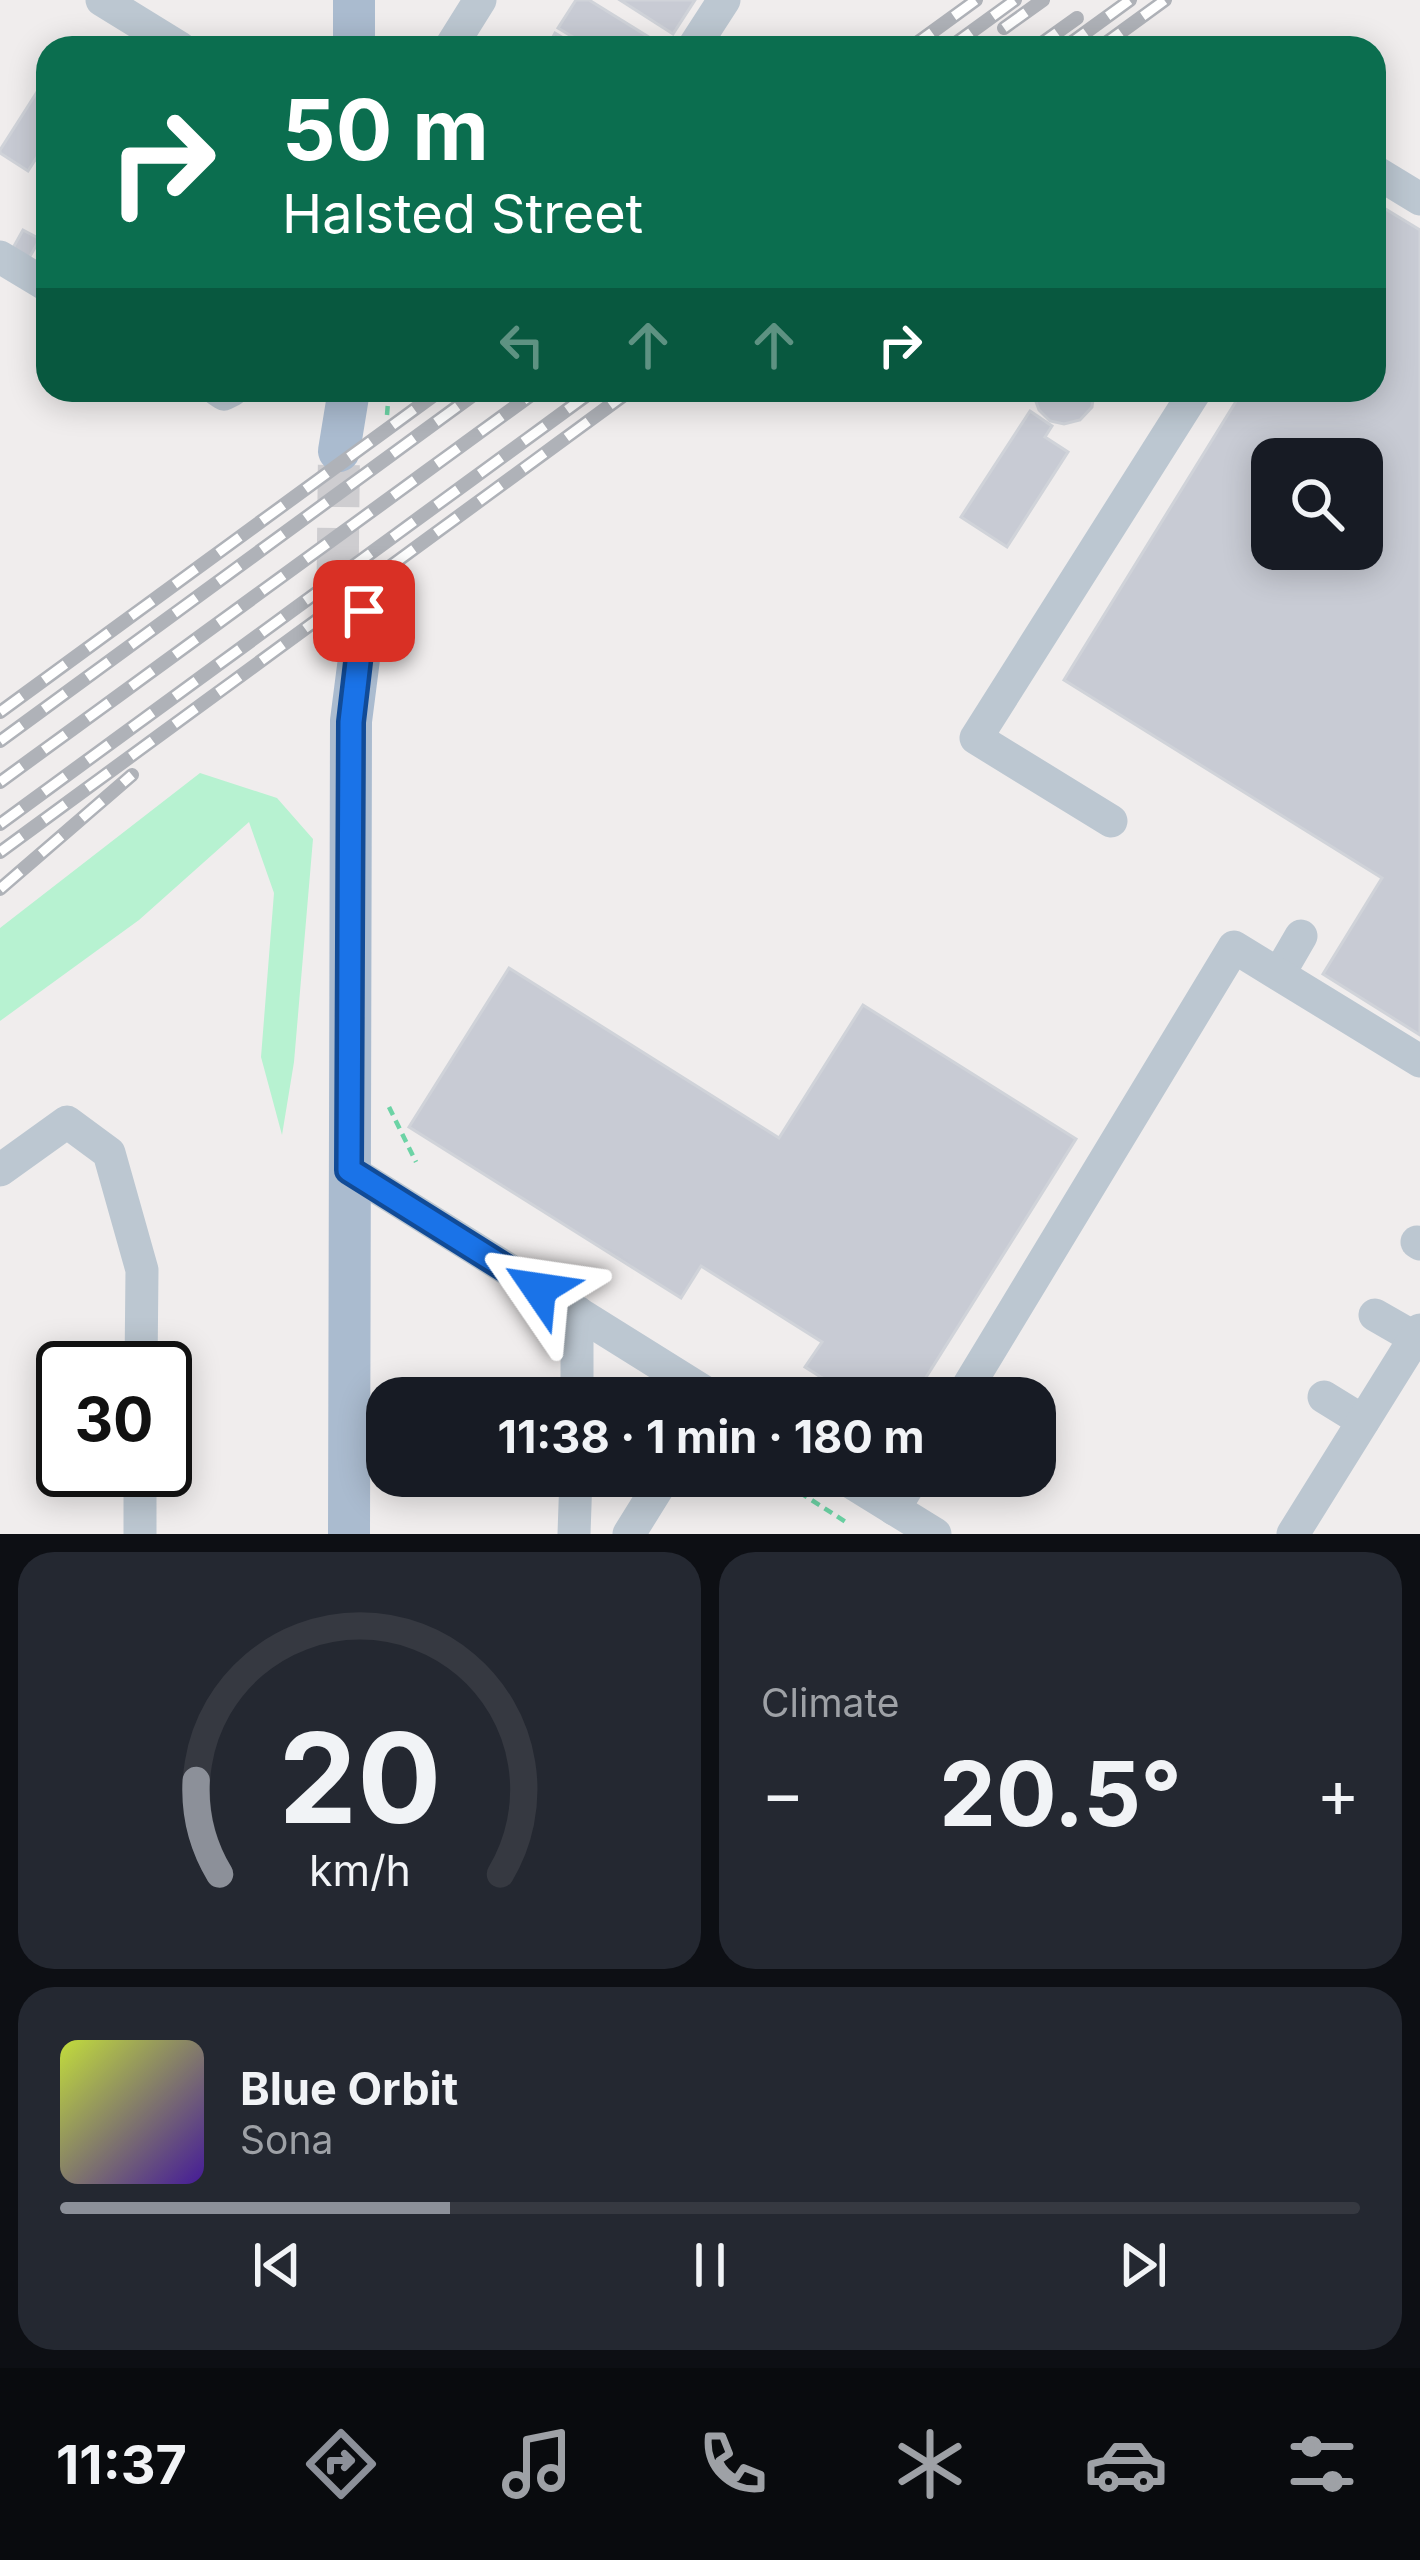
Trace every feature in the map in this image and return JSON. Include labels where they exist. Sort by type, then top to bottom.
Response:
[{"type":"main road","points":[[353,36],[354,0]]},
{"type":"main road","points":[[349,1534],[351,622]]},
{"type":"street","points":[[102,0],[160,36]]},
{"type":"street","points":[[458,36],[480,0]]},
{"type":"street","points":[[701,36],[724,0]]},
{"type":"street","points":[[1386,178],[1420,199]]},
{"type":"street","points":[[0,257],[36,279]]},
{"type":"street","points":[[1111,821],[976,738],[1188,402]]},
{"type":"street","points":[[1279,974],[1301,936]]},
{"type":"street","points":[[974,1377],[1234,947],[1420,1061]]},
{"type":"street","points":[[0,1170],[68,1122],[109,1153],[142,1270],[141,1341]]},
{"type":"street","points":[[349,1170],[681,1377]]},
{"type":"street","points":[[577,1312],[577,1377]]},
{"type":"street","points":[[1293,1534],[1418,1334],[1375,1316]]},
{"type":"street","points":[[1324,1397],[1364,1420]]},
{"type":"street","points":[[140,1497],[140,1534]]},
{"type":"street","points":[[574,1534],[575,1497]]},
{"type":"street","points":[[629,1534],[652,1497]]},
{"type":"street","points":[[871,1497],[908,1523]]},
{"type":"path","points":[[389,1107],[416,1162]]},
{"type":"path","points":[[806,1497],[849,1524]]},
{"type":"green space","points":[[200,773],[277,798],[313,839],[294,1062],[282,1135],[261,1057],[274,893],[249,822],[139,920],[0,1021],[0,928]]},
{"type":"building","points":[[576,0],[589,0],[647,36],[571,36],[558,28]]},
{"type":"building","points":[[620,0],[695,0],[673,34]]},
{"type":"building","points":[[36,94],[36,159],[28,171],[0,150]]},
{"type":"building","points":[[1386,209],[1420,230],[1420,1035],[1323,974],[1382,878],[1064,680],[1236,402],[1386,402]]},
{"type":"building","points":[[23,230],[36,237],[29,258],[13,248]]},
{"type":"building","points":[[1036,402],[1093,402],[1080,420],[1064,424],[1050,421]]},
{"type":"building","points":[[1030,411],[1052,426],[1045,437],[1068,452],[1007,547],[961,517]]},
{"type":"building","points":[[509,968],[779,1138],[863,1005],[1076,1139],[926,1377],[821,1377],[805,1367],[822,1342],[701,1266],[681,1298],[409,1127]]},
{"type":"tunnel","points":[[337,633],[339,451]]},
{"type":"railway","points":[[926,36],[976,0]]},
{"type":"railway","points":[[966,36],[1015,0]]},
{"type":"railway","points":[[1004,28],[1043,0]]},
{"type":"railway","points":[[1080,36],[1130,0]]},
{"type":"railway","points":[[1116,36],[1165,0]]},
{"type":"railway","points":[[1052,36],[1077,18]]},
{"type":"railway","points":[[0,712],[425,402]]},
{"type":"railway","points":[[0,741],[464,402]]},
{"type":"railway","points":[[0,782],[522,402]]},
{"type":"railway","points":[[0,824],[578,402]]},
{"type":"railway","points":[[0,852],[615,402]]},
{"type":"railway","points":[[0,889],[132,775]]},
{"type":"route","points":[[364,611],[351,722],[349,1170],[539,1289]]}]
